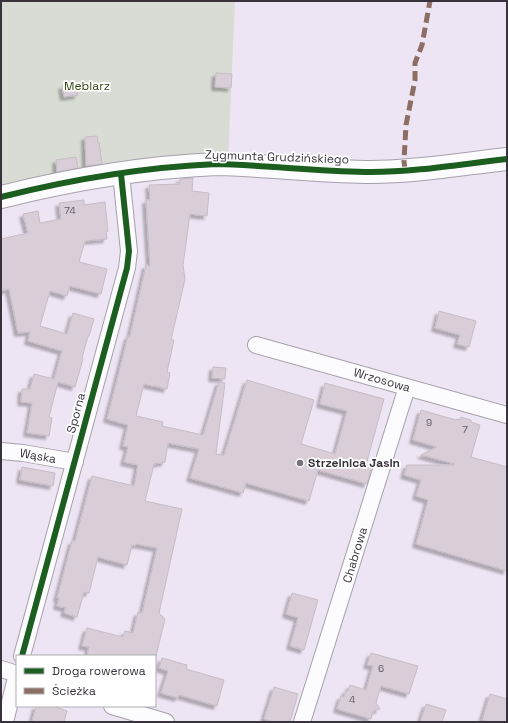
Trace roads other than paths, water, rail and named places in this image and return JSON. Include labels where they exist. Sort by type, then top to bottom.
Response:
[{"type":"street","name":"Zygmunta Grudzińskiego","points":[[1,197],[50,186],[121,174],[187,166],[219,164],[373,172],[507,159]]},
{"type":"street","name":"Sporna","points":[[22,655],[128,263],[129,252],[121,174]]},
{"type":"street","name":"Wrzosowa","points":[[256,345],[507,415]]},
{"type":"street","name":"Chabrowa","points":[[302,722],[407,388]]},
{"type":"street","name":"Wąska","points":[[1,451],[23,453],[75,462]]},
{"type":"street","points":[[1,669],[16,674]]},
{"type":"street","points":[[5,722],[16,678]]},
{"type":"street","points":[[115,707],[166,722]]},
{"type":"place","name":"Strzelnica Jasin","points":[[300,463]]},
{"type":"park label","name":"Meblarz","points":[[87,86]]}]
